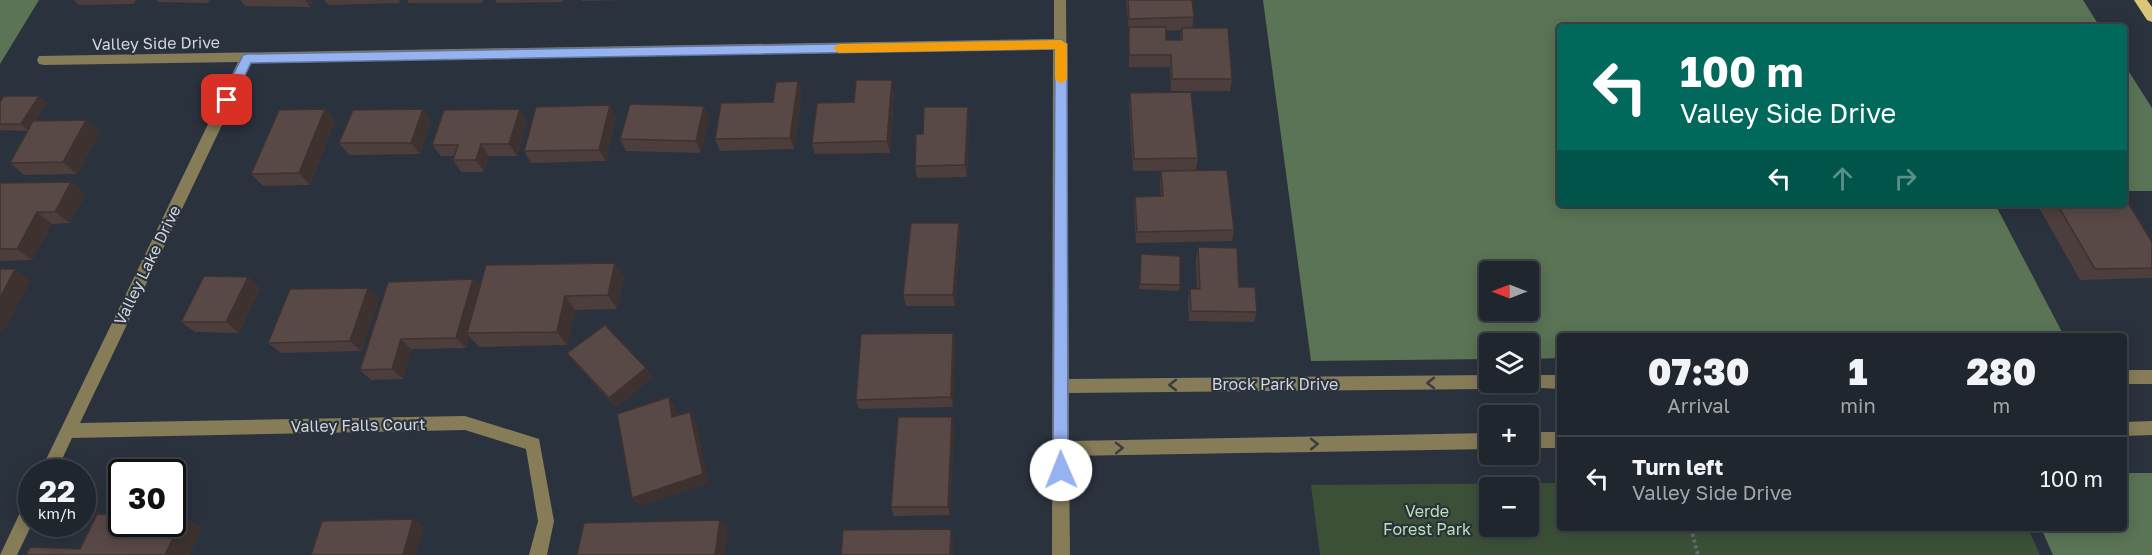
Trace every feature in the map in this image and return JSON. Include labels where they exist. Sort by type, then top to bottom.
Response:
[{"type":"main road","points":[[2140,0],[2152,18]]},
{"type":"street","points":[[1060,0],[1061,555]]},
{"type":"street","name":"Valley Side Drive","points":[[44,60],[1061,44]]},
{"type":"street","name":"Valley Lake Drive","points":[[54,459],[247,58]]},
{"type":"street","points":[[2127,377],[2152,377]]},
{"type":"street","name":"Brock Park Drive","points":[[1060,386],[1479,382]]},
{"type":"street","points":[[1539,382],[1557,382]]},
{"type":"street","name":"Valley Falls Court","points":[[67,431],[465,423],[533,444],[546,521],[538,555]]},
{"type":"street","points":[[2127,429],[2152,428]]},
{"type":"street","points":[[1539,440],[1557,440]]},
{"type":"street","points":[[1060,449],[1479,441]]},
{"type":"street","points":[[8,555],[18,535]]},
{"type":"path","points":[[1692,531],[1698,555]]},
{"type":"green space","points":[[0,0],[39,0],[0,64]]},
{"type":"green space","points":[[1263,0],[2083,0],[2098,24],[1557,24],[1557,207],[1997,207],[2062,333],[1557,333],[1557,358],[1539,359],[1539,333],[1479,333],[1479,359],[1311,361]]},
{"type":"green space","points":[[2127,69],[2152,108],[2152,191],[2127,191]]},
{"type":"green space","points":[[2127,473],[2152,473],[2152,555],[2053,555],[2042,531],[2127,531]]},
{"type":"green space","name":"Verde Forest Park","points":[[1539,483],[1557,483],[1557,531],[2029,531],[2040,555],[1320,555],[1311,485],[1479,484],[1479,537],[1539,537]]},
{"type":"building","points":[[1128,0],[1192,0],[1194,17],[1129,19]]},
{"type":"building","points":[[1129,27],[1166,27],[1166,40],[1182,40],[1182,28],[1228,28],[1232,79],[1172,79],[1171,55],[1129,55]]},
{"type":"building","points":[[856,80],[892,80],[887,141],[812,143],[817,103],[854,102]]},
{"type":"building","points":[[798,81],[790,138],[715,139],[721,103],[773,102],[776,82]]},
{"type":"building","points":[[1191,92],[1198,158],[1134,159],[1130,93]]},
{"type":"building","points":[[4,96],[39,96],[21,124],[0,124],[0,102]]},
{"type":"building","points":[[630,104],[704,106],[696,141],[620,139]]},
{"type":"building","points":[[610,105],[599,150],[524,151],[536,107]]},
{"type":"building","points":[[924,107],[968,107],[965,165],[915,166],[916,134],[923,134]]},
{"type":"building","points":[[325,109],[299,173],[251,174],[279,110]]},
{"type":"building","points":[[423,109],[411,143],[339,143],[353,110]]},
{"type":"building","points":[[520,109],[509,144],[481,144],[476,160],[453,160],[458,145],[432,145],[444,110]]},
{"type":"building","points":[[86,120],[63,162],[10,163],[33,121]]},
{"type":"building","points":[[1227,170],[1234,230],[1137,232],[1135,197],[1163,196],[1161,171]]},
{"type":"building","points":[[71,182],[55,212],[37,212],[17,249],[0,249],[0,183]]},
{"type":"building","points":[[2127,201],[2152,242],[2152,268],[2095,269],[2059,207],[2127,207]]},
{"type":"building","points":[[911,223],[959,223],[953,295],[903,295]]},
{"type":"building","points":[[1198,247],[1237,248],[1239,287],[1255,287],[1257,312],[1191,311],[1190,289],[1200,289]]},
{"type":"building","points":[[1141,254],[1180,256],[1180,285],[1140,284]]},
{"type":"building","points":[[615,263],[608,295],[565,296],[557,332],[467,333],[486,265]]},
{"type":"building","points":[[0,269],[15,269],[0,298]]},
{"type":"building","points":[[204,276],[248,277],[226,322],[181,322]]},
{"type":"building","points":[[473,279],[456,338],[401,339],[392,369],[360,370],[388,282]]},
{"type":"building","points":[[368,288],[350,341],[268,343],[290,289]]},
{"type":"building","points":[[605,325],[646,368],[609,398],[567,353]]},
{"type":"building","points":[[953,333],[951,397],[856,400],[861,334]]},
{"type":"building","points":[[669,397],[672,417],[690,412],[703,474],[632,498],[617,414]]},
{"type":"building","points":[[898,417],[952,417],[948,507],[891,507]]},
{"type":"building","points":[[97,514],[108,514],[108,537],[173,537],[165,555],[26,555],[30,547],[80,549],[86,537],[96,537]]},
{"type":"building","points":[[413,519],[403,555],[311,555],[322,521]]},
{"type":"building","points":[[720,520],[715,555],[577,555],[584,523]]},
{"type":"building","points":[[951,529],[950,555],[841,555],[843,530]]},
{"type":"slow traffic","points":[[839,48],[1061,44],[1061,79]]},
{"type":"route","points":[[227,100],[247,58],[1061,44],[1061,470]]}]
